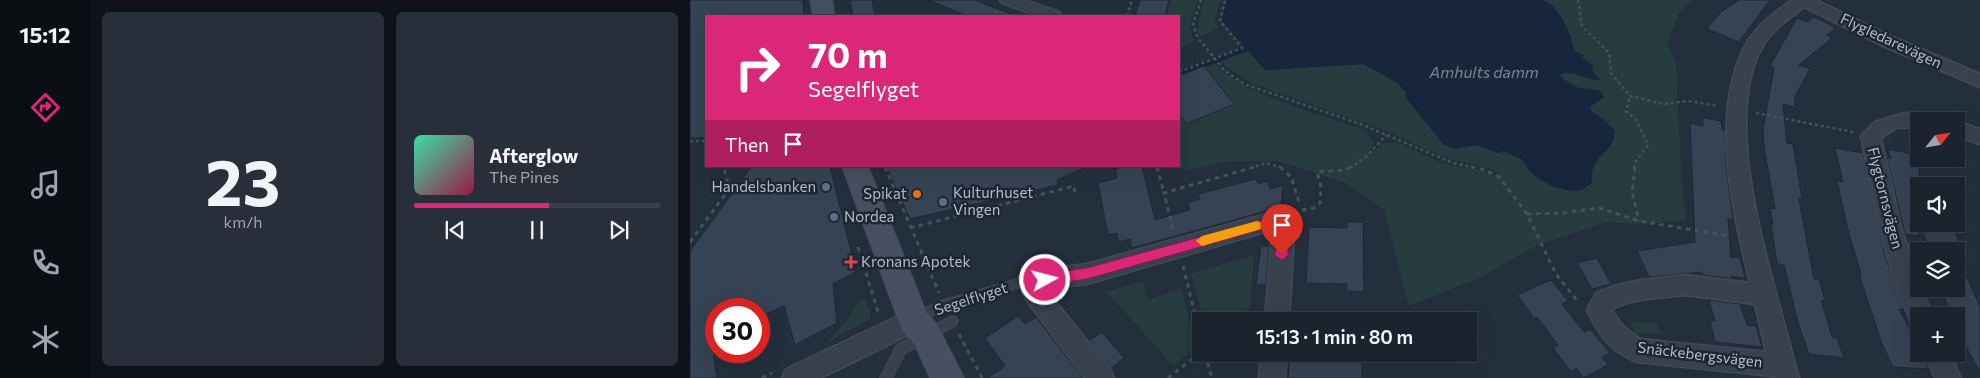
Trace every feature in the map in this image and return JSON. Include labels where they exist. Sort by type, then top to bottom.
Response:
[{"type":"street","points":[[821,0],[824,15]]},
{"type":"street","points":[[1008,0],[1050,15]]},
{"type":"street","name":"Flygledarevägen","points":[[1803,0],[1887,41],[1980,80]]},
{"type":"street","name":"Snäckebergsvägen","points":[[1599,310],[1613,335],[1619,341],[1637,350],[1784,371],[1763,295],[1742,196],[1738,89],[1753,46],[1767,30],[1803,0]]},
{"type":"street","name":"Flygtornsvägen","points":[[1910,120],[1893,122],[1878,127],[1871,136],[1890,227],[1917,307]]},
{"type":"street","points":[[1965,131],[1980,137]]},
{"type":"street","points":[[855,167],[930,325],[946,378]]},
{"type":"street","name":"Segelflyget","points":[[1029,281],[1078,276],[1284,218],[1278,312]]},
{"type":"street","points":[[1029,281],[1035,294],[1101,378]]},
{"type":"street","points":[[1599,310],[1605,300],[1617,295],[1685,285],[1763,295]]},
{"type":"street","points":[[787,374],[930,325]]},
{"type":"street","points":[[1272,378],[1273,362]]},
{"type":"street","points":[[1941,362],[1948,378]]},
{"type":"lane","name":"Segelflyget","points":[[886,378],[901,349],[930,325],[944,305],[1029,281]]},
{"type":"path","points":[[1127,15],[1132,0]]},
{"type":"path","points":[[1201,0],[1193,24],[1194,31],[1224,70],[1252,87],[1386,135],[1453,163],[1494,173],[1510,189],[1527,214],[1556,274],[1570,296],[1579,304],[1599,310]]},
{"type":"path","points":[[1180,72],[1215,60],[1242,48],[1220,21],[1225,0]]},
{"type":"path","points":[[1578,0],[1582,26],[1609,53],[1611,73],[1630,96],[1663,104],[1688,101],[1871,136]]},
{"type":"path","points":[[1630,96],[1626,111],[1636,120],[1648,145],[1635,162],[1632,192],[1639,221]]},
{"type":"path","points":[[1164,193],[1267,164],[1281,166],[1289,171],[1301,210],[1314,208],[1320,203],[1321,187],[1317,172],[1325,169],[1342,170],[1350,168],[1371,152],[1386,135]]},
{"type":"path","points":[[690,141],[705,141]]},
{"type":"path","points":[[690,242],[729,189],[724,167]]},
{"type":"path","points":[[884,167],[944,305]]},
{"type":"path","points":[[1157,167],[1194,312]]},
{"type":"path","points":[[910,228],[1074,186],[1075,196]]},
{"type":"path","points":[[1527,214],[1563,213],[1599,208],[1639,221],[1750,240]]},
{"type":"path","points":[[857,244],[880,318]]},
{"type":"path","points":[[930,325],[982,378]]},
{"type":"path","points":[[1168,378],[1192,359]]},
{"type":"path","points":[[1207,362],[1212,378]]},
{"type":"path","points":[[762,378],[787,374]]},
{"type":"green space","points":[[1171,0],[1198,0],[1189,28],[1194,40],[1180,48],[1180,15],[1167,15]]},
{"type":"green space","points":[[1204,0],[1221,0],[1214,20],[1219,27],[1201,37],[1197,32]]},
{"type":"green space","points":[[1543,0],[1692,0],[1679,13],[1667,44],[1676,62],[1682,192],[1687,220],[1639,224],[1605,222],[1536,246],[1479,278],[1409,306],[1384,210],[1346,183],[1278,161],[1228,161],[1184,171],[1180,166],[1180,114],[1187,124],[1234,104],[1204,66],[1214,62],[1225,73],[1262,94],[1365,130],[1374,143],[1371,149],[1374,152],[1382,144],[1397,142],[1442,163],[1487,172],[1492,176],[1498,174],[1491,169],[1448,159],[1389,132],[1249,82],[1219,61],[1247,50],[1265,70],[1364,64],[1397,83],[1455,149],[1475,145],[1499,153],[1504,151],[1523,160],[1528,169],[1552,186],[1575,192],[1585,190],[1598,159],[1606,151],[1609,122],[1591,111],[1590,107],[1599,101],[1591,88],[1577,87],[1558,74],[1573,73],[1596,80],[1593,66],[1574,51],[1571,36],[1562,22],[1563,19],[1552,5]]},
{"type":"green space","points":[[1254,255],[1250,307],[1244,312],[1202,312],[1191,274]]},
{"type":"green space","points":[[1143,281],[1148,300],[1181,289],[1192,329],[1192,351],[1173,366],[1107,292]]},
{"type":"green space","points":[[865,299],[870,312],[870,319],[826,343],[847,320],[857,303]]},
{"type":"green space","points":[[1631,322],[1656,322],[1660,334],[1635,334]]},
{"type":"water","name":"Amhults damm","points":[[1227,0],[1543,0],[1560,15],[1570,36],[1574,51],[1584,55],[1582,57],[1593,66],[1592,71],[1601,80],[1570,73],[1559,75],[1577,87],[1600,91],[1604,97],[1590,107],[1591,111],[1615,130],[1614,138],[1611,145],[1594,165],[1592,183],[1585,188],[1577,190],[1561,189],[1552,186],[1530,172],[1521,159],[1504,151],[1499,153],[1475,145],[1455,149],[1443,144],[1406,98],[1406,92],[1397,83],[1364,64],[1265,70],[1222,21]]},
{"type":"building","points":[[690,0],[803,0],[804,15],[705,15],[705,138],[690,138]]},
{"type":"building","points":[[850,0],[872,0],[875,15],[853,15]]},
{"type":"building","points":[[929,0],[975,0],[1013,15],[965,15]]},
{"type":"building","points":[[1140,0],[1169,0],[1165,15],[1135,15]]},
{"type":"building","points":[[1739,0],[1770,0],[1739,42],[1707,29],[1720,13]]},
{"type":"building","points":[[1814,17],[1836,28],[1827,35],[1832,38],[1799,65],[1810,69],[1796,94],[1794,107],[1783,104],[1787,143],[1793,144],[1802,199],[1799,199],[1814,279],[1819,279],[1825,301],[1821,300],[1832,337],[1837,338],[1844,358],[1809,354],[1798,323],[1784,265],[1777,264],[1770,208],[1775,209],[1764,147],[1763,129],[1774,68],[1770,66],[1797,18],[1807,22]]},
{"type":"building","points":[[1204,66],[1234,104],[1186,124],[1180,115],[1180,76]]},
{"type":"building","points":[[1703,118],[1721,121],[1722,129],[1725,130],[1726,165],[1733,220],[1728,219],[1731,257],[1740,258],[1745,278],[1731,276],[1732,279],[1703,275],[1702,272],[1649,277],[1637,251],[1695,242],[1690,123],[1703,126]]},
{"type":"building","points":[[1835,148],[1863,153],[1885,256],[1904,310],[1899,309],[1910,330],[1910,362],[1926,362],[1929,369],[1893,367],[1882,344],[1859,274],[1861,274],[1849,234],[1837,181],[1843,182]]},
{"type":"building","points":[[1888,149],[1910,153],[1910,168],[1919,168],[1919,177],[1910,177],[1910,232],[1919,232],[1919,236],[1905,234],[1887,158],[1891,159]]},
{"type":"building","points":[[751,167],[830,167],[856,272],[833,284],[837,323],[795,345],[784,306],[770,312],[770,298],[705,298],[705,363],[715,363],[717,378],[690,378],[690,251]]},
{"type":"building","name":"Kulturhuset Vingen","points":[[886,167],[1086,167],[1057,180],[1058,185],[910,219]]},
{"type":"building","points":[[1122,167],[1142,167],[1155,220],[1190,210],[1188,203],[1200,199],[1198,194],[1256,179],[1258,184],[1267,181],[1270,189],[1283,185],[1281,207],[1132,248],[1130,239],[1119,242],[1117,233],[1108,235],[1098,183],[1117,178],[1115,169]]},
{"type":"building","points":[[1347,222],[1363,222],[1364,292],[1346,291],[1347,284],[1306,283],[1309,227],[1347,228]]},
{"type":"building","points":[[1923,232],[1955,232],[1959,242],[1926,242]]},
{"type":"building","points":[[1261,246],[1269,246],[1266,285],[1256,285]]},
{"type":"building","points":[[1597,258],[1611,284],[1592,289],[1577,263]]},
{"type":"building","points":[[1965,273],[1980,307],[1980,372],[1965,345],[1965,307],[1948,307],[1944,297],[1965,297]]},
{"type":"building","points":[[1551,280],[1568,301],[1562,304],[1584,332],[1590,329],[1610,353],[1602,357],[1608,365],[1583,378],[1576,368],[1571,372],[1553,348],[1558,345],[1537,317],[1534,318],[1517,295]]},
{"type":"building","points":[[1709,300],[1740,304],[1747,325],[1756,326],[1762,347],[1715,342],[1710,321],[1715,321]]},
{"type":"building","points":[[1018,316],[1025,324],[1036,317],[1083,378],[987,378],[1005,366],[985,338]]},
{"type":"building","points":[[1102,332],[1124,358],[1111,368],[1089,341]]},
{"type":"building","points":[[1289,362],[1362,362],[1362,378],[1288,378]]},
{"type":"waterway","points":[[1180,74],[1246,49]]},
{"type":"slow traffic","points":[[1202,241],[1257,226]]},
{"type":"place","name":"Handelsbanken","points":[[826,187]]},
{"type":"place","name":"Spikat","points":[[917,194]]},
{"type":"place","name":"Kulturhuset Vingen","points":[[943,202]]},
{"type":"place","name":"Nordea","points":[[834,217]]},
{"type":"place","name":"Kronans Apotek","points":[[851,262]]},
{"type":"route","points":[[1045,280],[1087,274],[1284,218],[1282,255]]}]
